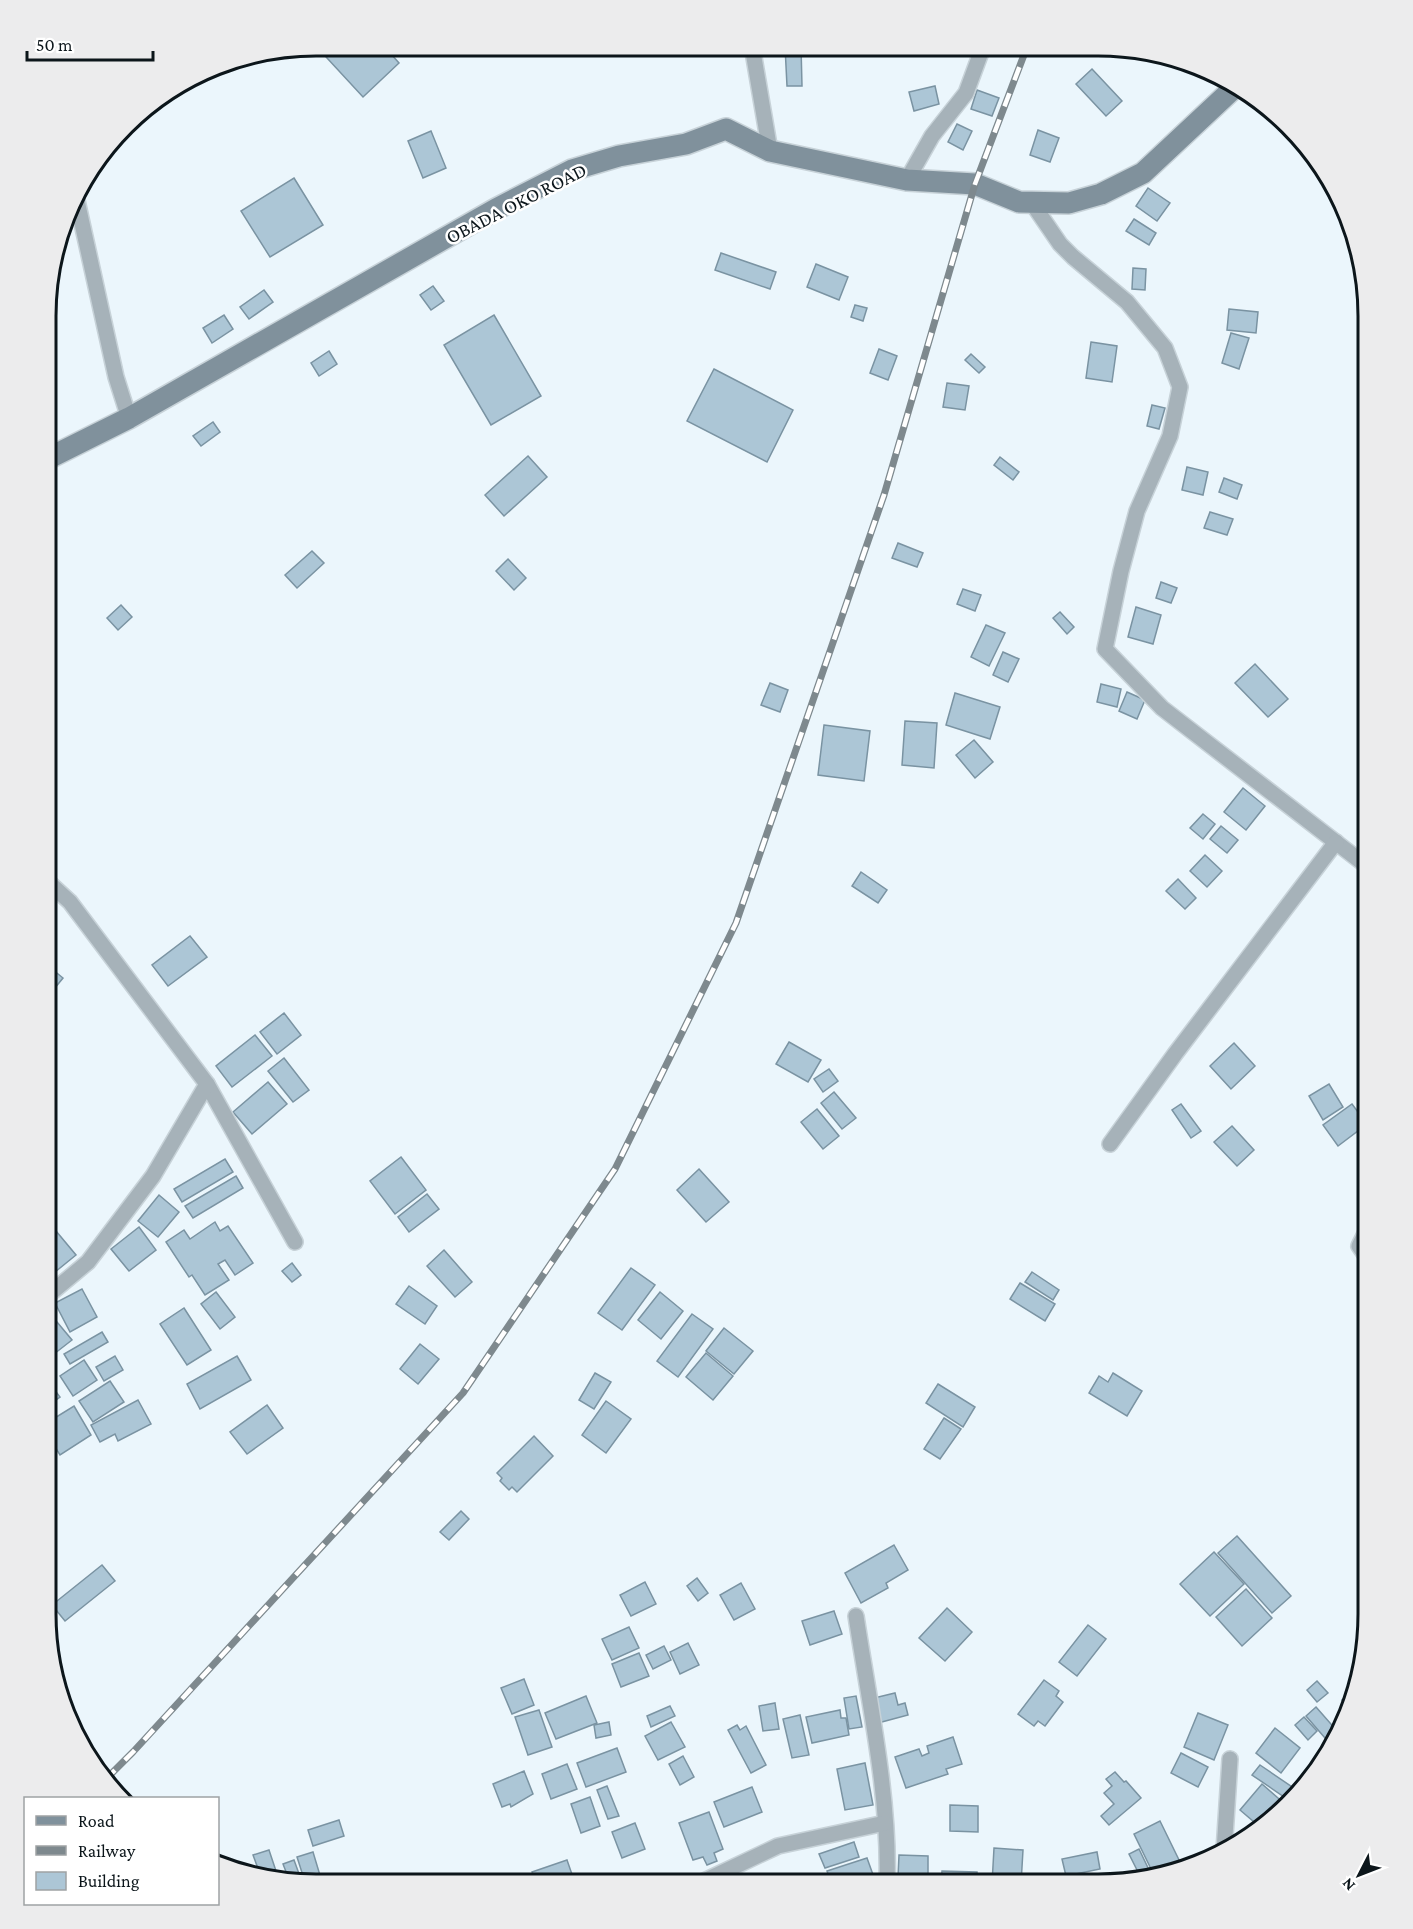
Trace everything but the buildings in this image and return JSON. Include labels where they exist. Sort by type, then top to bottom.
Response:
[{"type":"main road","name":"OBADA OKO ROAD","points":[[56,454],[129,418],[496,209],[572,170],[619,156],[686,144],[726,129],[770,151],[907,180],[975,184],[1019,202],[1069,203],[1101,194],[1143,173],[1189,133],[1230,92]]},
{"type":"street","points":[[754,56],[770,151]]},
{"type":"street","points":[[907,180],[932,136],[966,93],[980,56]]},
{"type":"street","points":[[1032,203],[1060,244],[1127,302],[1165,348],[1180,387],[1170,436],[1137,511],[1121,571],[1106,648],[1162,708],[1358,859]]},
{"type":"street","points":[[79,208],[116,376],[129,418]]},
{"type":"street","points":[[1110,1144],[1336,842]]},
{"type":"street","points":[[56,889],[70,902],[207,1084],[295,1242]]},
{"type":"street","points":[[56,1289],[95,1254],[153,1176],[207,1084]]},
{"type":"street","points":[[856,1616],[880,1779],[885,1822],[887,1874]]},
{"type":"street","points":[[1225,1840],[1230,1759]]},
{"type":"street","points":[[720,1874],[778,1846],[885,1822]]},
{"type":"railway","points":[[111,1774],[463,1393],[615,1169],[736,923],[884,495],[975,184],[1024,56]]}]
